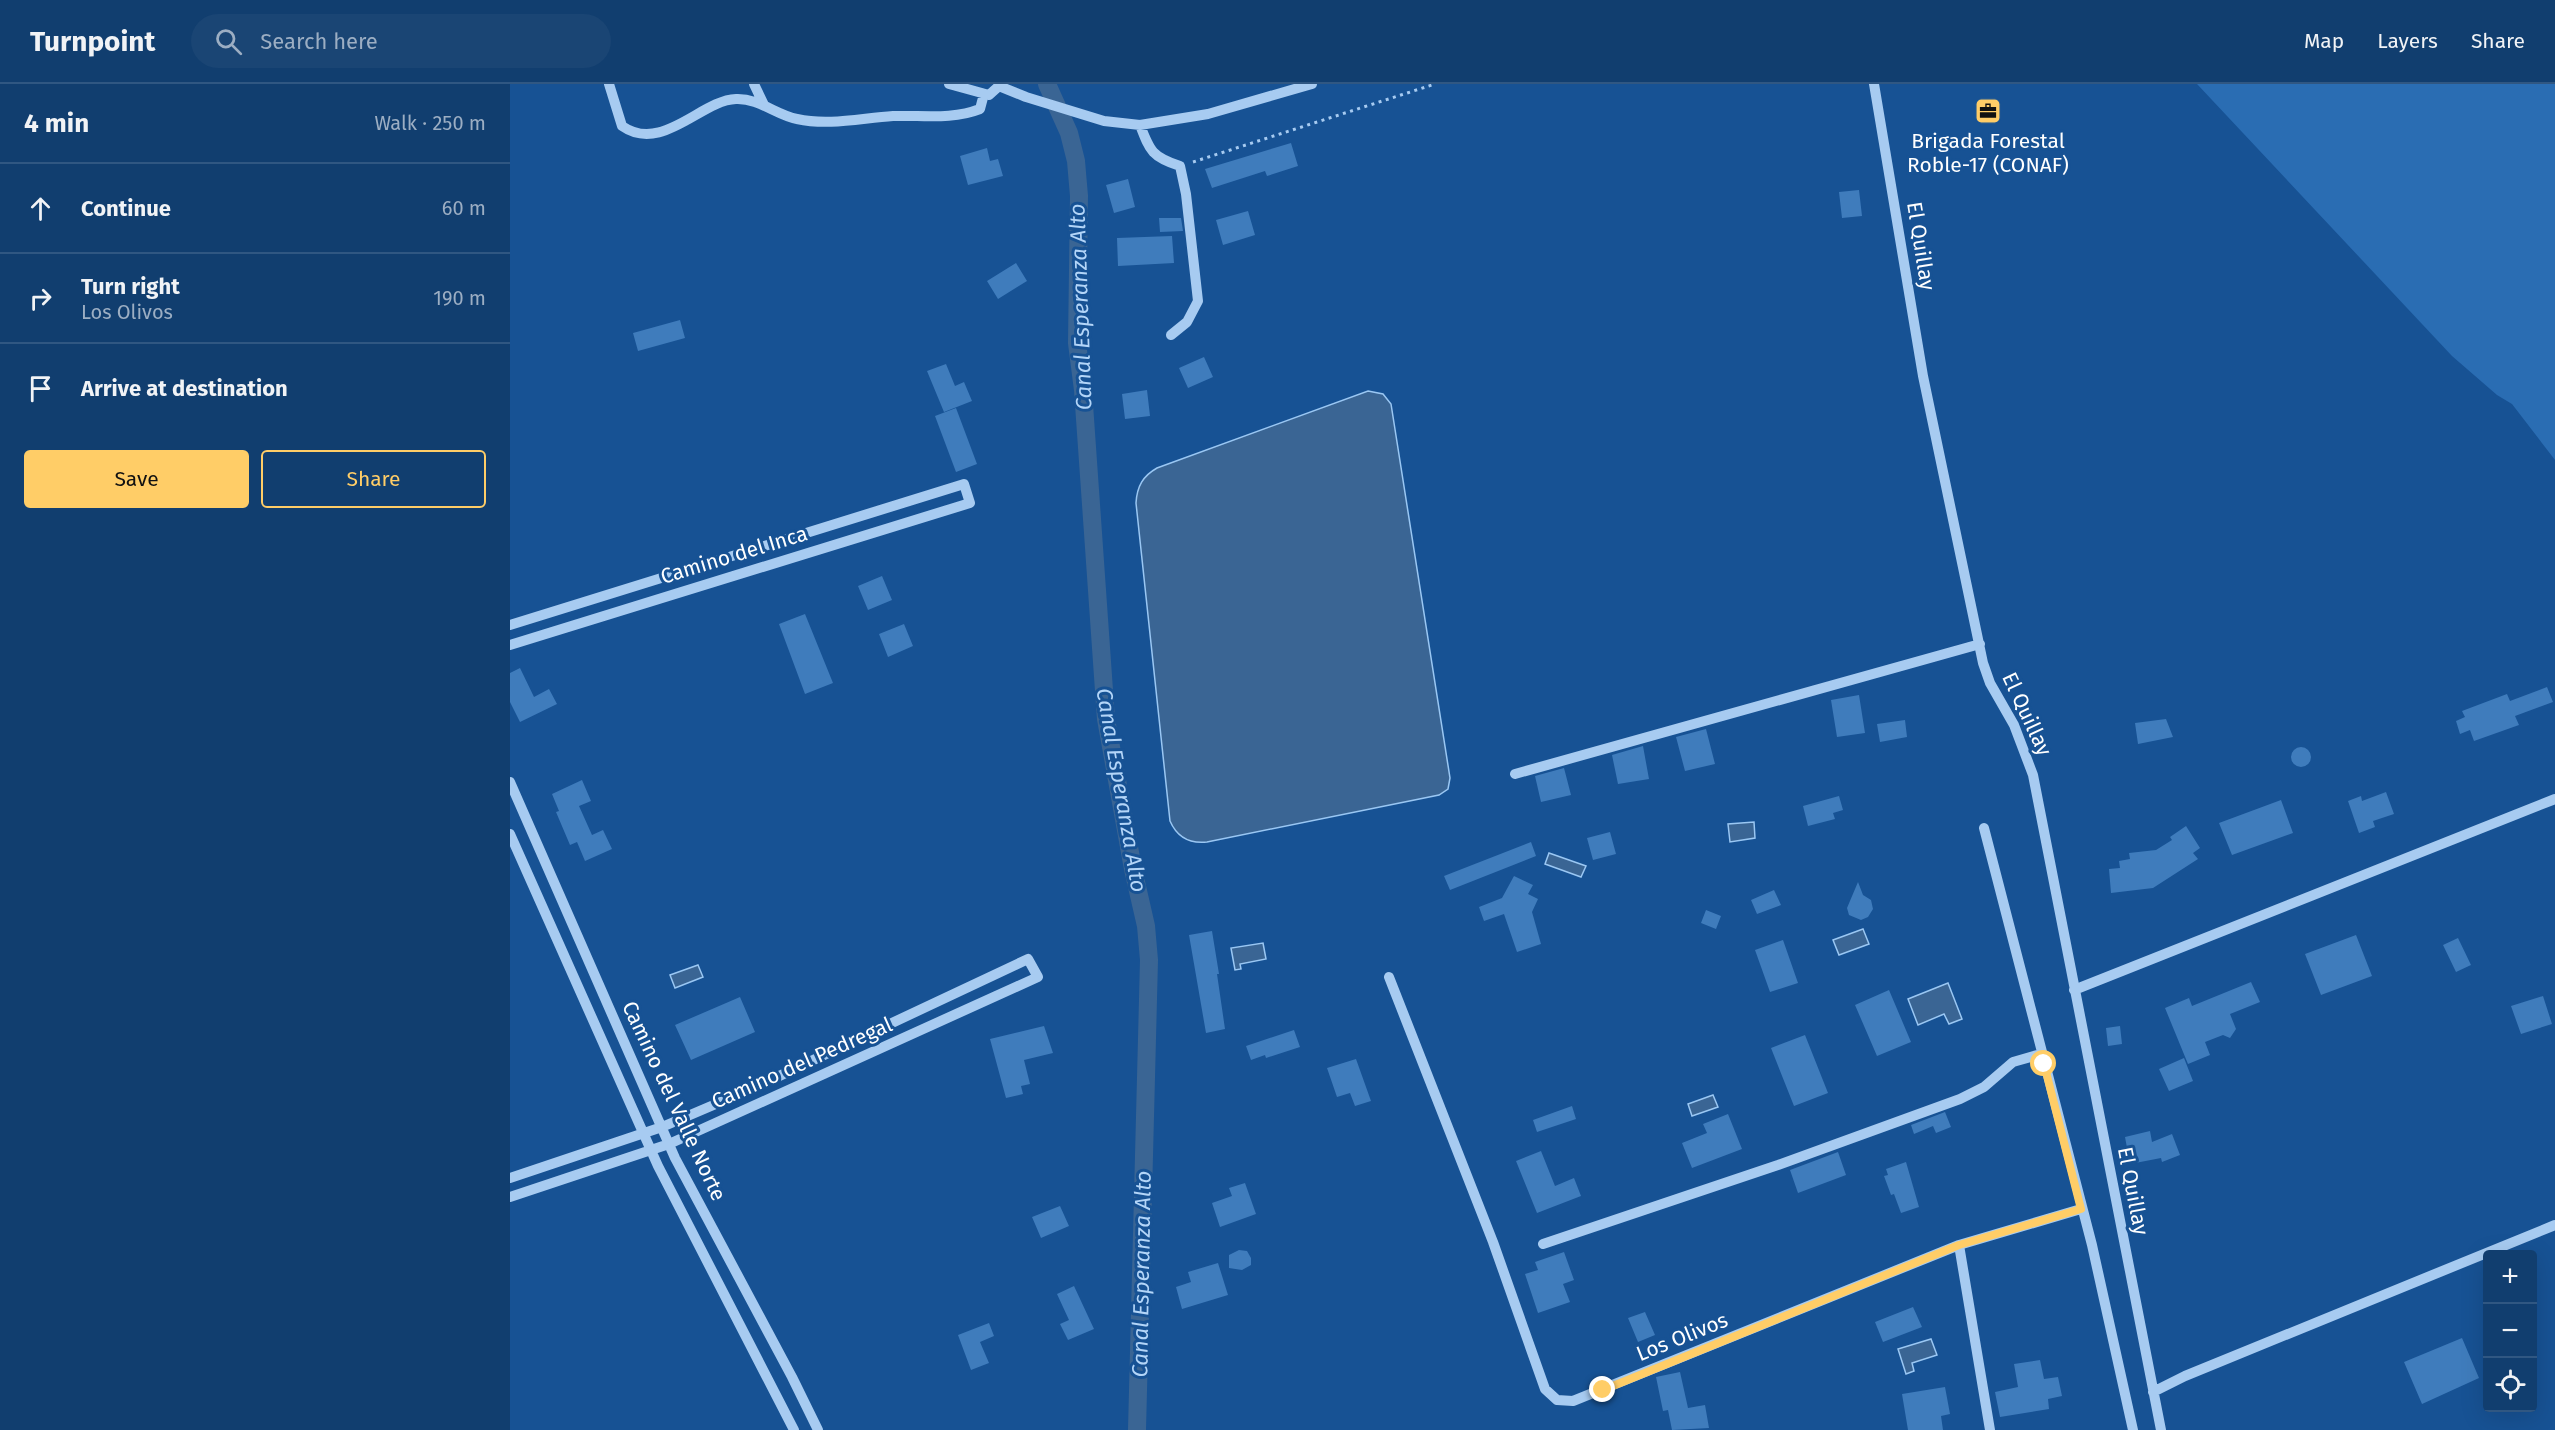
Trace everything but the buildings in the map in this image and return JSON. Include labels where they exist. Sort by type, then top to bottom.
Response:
[{"type":"street","points":[[609,84],[622,126],[642,135],[654,134],[678,125],[729,100],[747,100],[764,105],[785,116],[807,121],[851,121],[892,116],[956,115],[980,109],[984,94]]},
{"type":"street","points":[[754,84],[764,105]]},
{"type":"street","points":[[949,84],[989,95],[999,85],[1068,111],[1104,121],[1140,125],[1208,114],[1312,84]]},
{"type":"street","name":"El Quillay","points":[[1874,84],[1923,376],[1980,644],[1990,683],[2014,725],[2033,775],[2161,1430]]},
{"type":"street","points":[[1140,125],[1150,152],[1162,160],[1180,166],[1186,194],[1198,301],[1187,322],[1171,334]]},
{"type":"street","name":"Camino del Inca","points":[[510,625],[964,484],[970,504],[510,645]]},
{"type":"street","points":[[1515,774],[1980,644]]},
{"type":"street","name":"Camino del Valle Norte","points":[[510,782],[669,1144],[818,1430]]},
{"type":"street","points":[[2074,990],[2555,800]]},
{"type":"street","points":[[1984,828],[2115,1341],[2133,1430]]},
{"type":"street","name":"Camino del Valle Norte","points":[[510,834],[643,1134],[794,1430]]},
{"type":"street","name":"Camino del Pedregal","points":[[510,1178],[662,1127],[758,1086],[1028,959],[1038,977],[669,1144],[510,1197]]},
{"type":"street","name":"Los Olivos","points":[[1389,977],[1493,1242],[1545,1389],[1557,1400],[1574,1401],[1959,1245],[2081,1209]]},
{"type":"street","points":[[1543,1244],[1778,1165],[1960,1099],[1984,1087],[2013,1062],[2041,1054]]},
{"type":"street","points":[[2153,1392],[2185,1376],[2555,1225]]},
{"type":"street","points":[[1959,1245],[1990,1430]]},
{"type":"path","points":[[1180,166],[1435,84]]},
{"type":"shaded area","points":[[2197,84],[2555,84],[2555,460],[2512,404],[2497,395],[2452,356]]},
{"type":"shaded area","points":[[1368,391],[1383,394],[1391,404],[1450,778],[1448,789],[1439,795],[1207,842],[1195,842],[1184,838],[1170,821],[1136,503],[1139,487],[1144,478],[1157,468]]},
{"type":"shaded area","points":[[1754,822],[1755,838],[1730,842],[1728,824]]},
{"type":"shaded area","points":[[1549,853],[1586,866],[1581,877],[1545,864]]},
{"type":"shaded area","points":[[1863,929],[1869,944],[1839,955],[1833,940]]},
{"type":"shaded area","points":[[1263,943],[1266,959],[1240,964],[1241,969],[1235,970],[1231,948]]},
{"type":"shaded area","points":[[698,965],[703,977],[675,988],[670,975]]},
{"type":"shaded area","points":[[1948,983],[1962,1019],[1949,1024],[1944,1014],[1918,1025],[1908,999]]},
{"type":"shaded area","points":[[1713,1095],[1718,1107],[1692,1116],[1688,1104]]},
{"type":"shaded area","points":[[1931,1339],[1937,1355],[1912,1363],[1914,1371],[1906,1374],[1898,1349]]},
{"type":"waterway","name":"Canal Esperanza Alto","points":[[1047,84],[1069,133],[1076,161],[1079,196],[1077,343],[1083,390],[1106,719],[1133,869],[1146,926],[1149,960],[1137,1430]]},
{"type":"place","name":"Brigada Forestal Roble-17 (CONAF)","points":[[1988,111]]},
{"type":"route","points":[[1603,1390],[1959,1245],[2081,1209],[2044,1064]]}]
